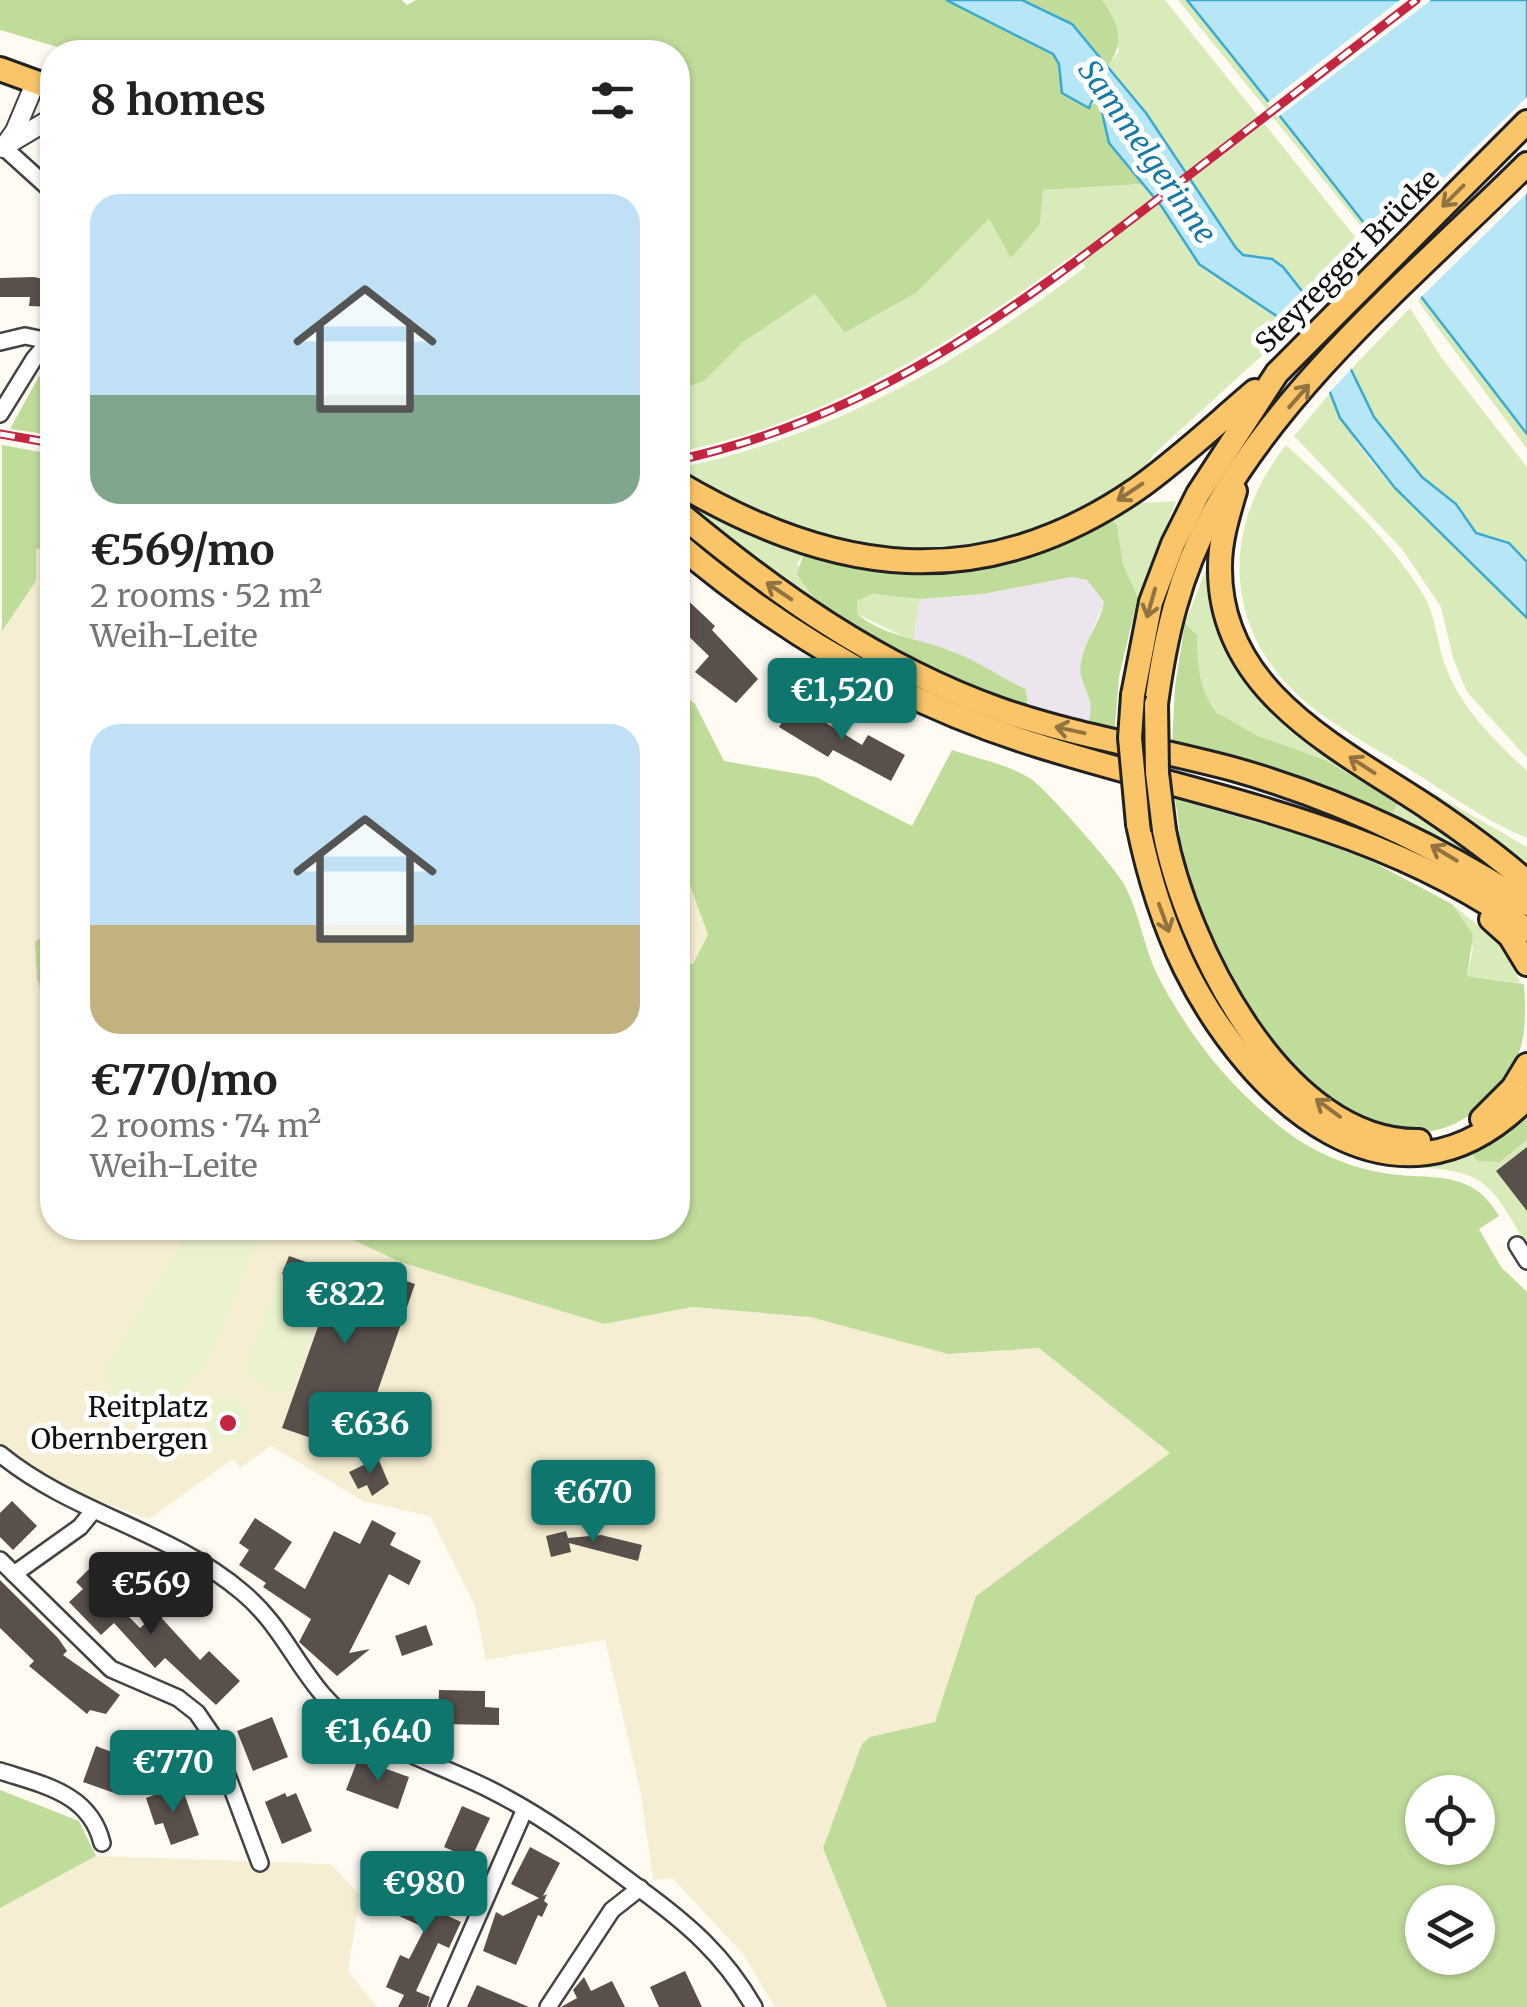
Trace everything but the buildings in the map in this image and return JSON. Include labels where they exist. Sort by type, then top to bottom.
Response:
[{"type":"main road","points":[[2,77],[40,83]]},
{"type":"main road","name":"Steyregger Brücke","points":[[1527,122],[1277,373],[1224,453],[1185,518],[1161,572],[1144,628],[1133,695],[1132,766],[1138,824],[1163,916],[1190,978],[1238,1051],[1300,1116],[1360,1146],[1412,1156],[1475,1140],[1527,1098]]},
{"type":"main road","name":"Steyregger Brücke","points":[[1527,164],[1302,392],[1240,473],[1212,514],[1183,579],[1163,650],[1156,704],[1157,773],[1164,830],[1184,906],[1220,985],[1273,1058],[1337,1115],[1358,1128],[1397,1140],[1433,1139],[1486,1116],[1514,1088],[1527,1065]]},
{"type":"main road","points":[[690,490],[738,517],[806,545],[866,558],[951,560],[1012,549],[1064,530],[1138,488],[1277,373]]},
{"type":"main road","points":[[1240,473],[1221,546],[1220,583],[1234,636],[1262,685],[1306,726],[1454,825],[1527,882]]},
{"type":"main road","points":[[690,522],[762,580],[906,670],[1053,726],[1232,770],[1353,808],[1416,837],[1527,904]]},
{"type":"main road","points":[[690,553],[798,634],[934,706],[1041,747],[1286,813],[1402,859],[1527,930]]},
{"type":"main road","points":[[1445,882],[1502,929],[1527,964]]},
{"type":"street","points":[[1,147],[40,91]]},
{"type":"street","points":[[1,147],[40,125]]},
{"type":"street","points":[[1,147],[40,181]]},
{"type":"street","points":[[0,342],[25,336],[40,338]]},
{"type":"street","points":[[0,414],[40,356]]},
{"type":"street","points":[[1517,1245],[1527,1261]]},
{"type":"street","points":[[0,1454],[49,1489],[153,1534],[243,1592],[274,1628],[305,1676],[347,1718],[391,1745],[525,1809],[594,1851],[710,1944],[754,2007]]},
{"type":"street","points":[[14,1574],[80,1528],[92,1510]]},
{"type":"street","points":[[0,1560],[111,1669],[178,1698],[198,1714],[212,1734],[260,1863]]},
{"type":"street","points":[[0,1771],[73,1798],[91,1814],[102,1842]]},
{"type":"street","points":[[438,2007],[525,1809]]},
{"type":"street","points":[[548,2007],[612,1910],[640,1888]]},
{"type":"shaded area","points":[[40,548],[40,939],[35,942],[40,964],[40,1240],[353,1240],[400,1262],[604,1324],[692,1307],[810,1317],[948,1354],[1039,1348],[1171,1453],[976,1596],[935,1723],[870,1737],[823,1848],[887,2007],[775,2007],[743,1954],[672,1878],[653,1880],[641,1794],[605,1640],[486,1660],[475,1606],[430,1516],[363,1501],[271,1446],[240,1468],[233,1459],[149,1519],[58,1486],[0,1445],[0,630],[36,581],[36,549]]},
{"type":"shaded area","points":[[1071,577],[1087,580],[1104,602],[1081,659],[1082,683],[1094,706],[1088,724],[1028,707],[1026,689],[951,650],[913,641],[920,599],[983,594]]},
{"type":"shaded area","points":[[690,885],[708,935],[690,963]]},
{"type":"shaded area","points":[[96,1856],[330,1864],[360,1895],[348,1971],[377,2007],[0,2007],[0,1908]]},
{"type":"green space","points":[[0,0],[402,0],[407,5],[416,0],[946,0],[1053,54],[1059,64],[1062,93],[1089,108],[1099,98],[1109,143],[1142,184],[1043,190],[1040,224],[1011,258],[989,219],[916,293],[845,333],[815,294],[742,343],[704,381],[690,386],[690,40],[40,42],[0,30]]},
{"type":"green space","points":[[1022,0],[1102,0],[1118,32],[1117,48],[1108,66],[1072,24]]},
{"type":"green space","points":[[1102,0],[1165,0],[1368,253],[1315,305],[1261,257],[1242,255],[1146,113],[1108,66],[1119,51]]},
{"type":"green space","points":[[1178,0],[1187,0],[1271,99],[1315,163],[1379,241],[1376,245]]},
{"type":"green space","points":[[1142,184],[1229,281],[1293,327],[1153,455],[1141,472],[1089,507],[1018,538],[940,551],[861,548],[772,524],[690,480],[690,465],[789,437],[893,392],[991,334],[1085,267],[1076,253],[984,317],[887,375],[785,421],[690,449],[690,386],[704,381],[742,343],[815,294],[846,333],[916,293],[989,219],[1011,257],[1040,224],[1043,190]]},
{"type":"green space","points":[[1422,297],[1527,434],[1527,449],[1418,301]]},
{"type":"green space","points":[[1410,308],[1441,357],[1527,467],[1527,562],[1509,543],[1476,533],[1456,504],[1422,477],[1374,417],[1352,368]]},
{"type":"green space","points":[[39,376],[40,433],[10,429]]},
{"type":"green space","points":[[1330,393],[1346,425],[1391,485],[1527,618],[1527,758],[1467,692],[1453,658],[1441,607],[1402,549],[1294,436]]},
{"type":"green space","points":[[2,445],[40,452],[40,548],[36,549],[36,581],[2,631]]},
{"type":"green space","points":[[1286,445],[1375,532],[1421,591],[1447,670],[1462,698],[1492,737],[1527,771],[1527,838],[1481,815],[1329,720],[1287,684],[1264,653],[1248,620],[1240,586],[1240,551],[1248,515],[1263,479]]},
{"type":"green space","points":[[690,501],[751,534],[804,553],[797,564],[824,611],[690,510]]},
{"type":"green space","points":[[1176,501],[1138,597],[1123,564],[1117,525],[1104,521],[1139,503]]},
{"type":"green space","points":[[1110,519],[1117,525],[1123,564],[1138,597],[1119,677],[1115,727],[1107,730],[1088,724],[1089,698],[1080,671],[1104,602],[1087,580],[1071,577],[983,594],[920,599],[872,594],[857,601],[857,614],[879,628],[954,652],[1026,689],[1028,707],[935,670],[867,636],[813,596],[797,573],[804,553],[893,571],[965,569]]},
{"type":"green space","points":[[1211,556],[1243,670],[1506,874],[1392,814],[1398,803],[1353,775],[1241,728],[1213,708],[1200,682],[1197,635],[1185,623]]},
{"type":"green space","points":[[872,594],[920,599],[913,641],[857,614],[857,601]]},
{"type":"green space","points":[[1185,623],[1197,635],[1203,686],[1217,713],[1258,736],[1327,761],[1398,803],[1392,814],[1172,746],[1175,686]]},
{"type":"green space","points":[[690,700],[724,761],[816,777],[912,826],[952,750],[993,762],[1031,779],[1116,872],[1133,903],[1157,974],[1183,1019],[1213,1061],[1267,1116],[1307,1145],[1342,1162],[1378,1172],[1461,1182],[1487,1200],[1499,1216],[1479,1229],[1501,1267],[1527,1292],[1527,2007],[887,2007],[823,1848],[862,1744],[870,1737],[935,1722],[976,1596],[1170,1453],[1039,1348],[948,1354],[810,1317],[692,1307],[604,1324],[400,1262],[353,1240],[690,1240],[690,963],[708,935],[690,885]]},
{"type":"green space","points":[[1364,753],[1527,847],[1527,869]]},
{"type":"green space","points":[[1175,799],[1312,838],[1371,861],[1452,904],[1473,935],[1467,976],[1524,984],[1522,1044],[1512,1069],[1493,1094],[1452,1125],[1408,1132],[1365,1120],[1324,1093],[1285,1056],[1224,970],[1184,877]]},
{"type":"green space","points":[[1452,904],[1499,943],[1521,983],[1467,976],[1473,948]]},
{"type":"green space","points":[[40,938],[40,987],[37,979],[35,941]]},
{"type":"green space","points":[[1527,1114],[1527,1140],[1500,1162],[1477,1161],[1472,1154],[1494,1143]]},
{"type":"green space","points":[[1527,1140],[1527,1246],[1503,1206],[1482,1183],[1454,1171],[1408,1167],[1472,1154],[1477,1161],[1500,1162]]},
{"type":"green space","points":[[184,1240],[259,1240],[207,1363],[166,1403],[139,1405],[122,1398],[104,1377],[109,1360]]},
{"type":"green space","points":[[278,1278],[317,1289],[323,1304],[291,1389],[276,1394],[243,1372]]},
{"type":"green space","name":"Reitplatz Obernbergen","points":[[228,1398],[243,1405],[250,1420],[243,1435],[228,1442],[213,1435],[206,1420],[213,1405]]},
{"type":"green space","points":[[0,1790],[79,1821],[96,1856],[0,1908]]},
{"type":"water","name":"Sammelgerinne","points":[[946,0],[1022,0],[1072,24],[1146,113],[1236,248],[1243,255],[1272,259],[1283,267],[1331,328],[1374,417],[1422,477],[1456,504],[1476,533],[1509,543],[1527,562],[1527,618],[1395,488],[1340,418],[1324,377],[1293,327],[1199,264],[1162,207],[1109,143],[1099,99],[1092,101],[1089,108],[1062,93],[1059,64],[1053,54]]},
{"type":"water","points":[[1187,0],[1527,0],[1527,434],[1359,216]]},
{"type":"pier","points":[[1400,0],[1431,0],[1278,117],[1267,103]]},
{"type":"pier","points":[[1527,97],[1527,193],[1418,300],[1376,245]]},
{"type":"pier","points":[[1319,302],[1356,364],[1326,396],[1290,331]]},
{"type":"railway","points":[[690,457],[747,442],[812,418],[933,358],[1102,242],[1416,0]]},
{"type":"railway","points":[[0,434],[40,441]]},
{"type":"place","name":"Reitplatz Obernbergen","points":[[228,1423]]}]
